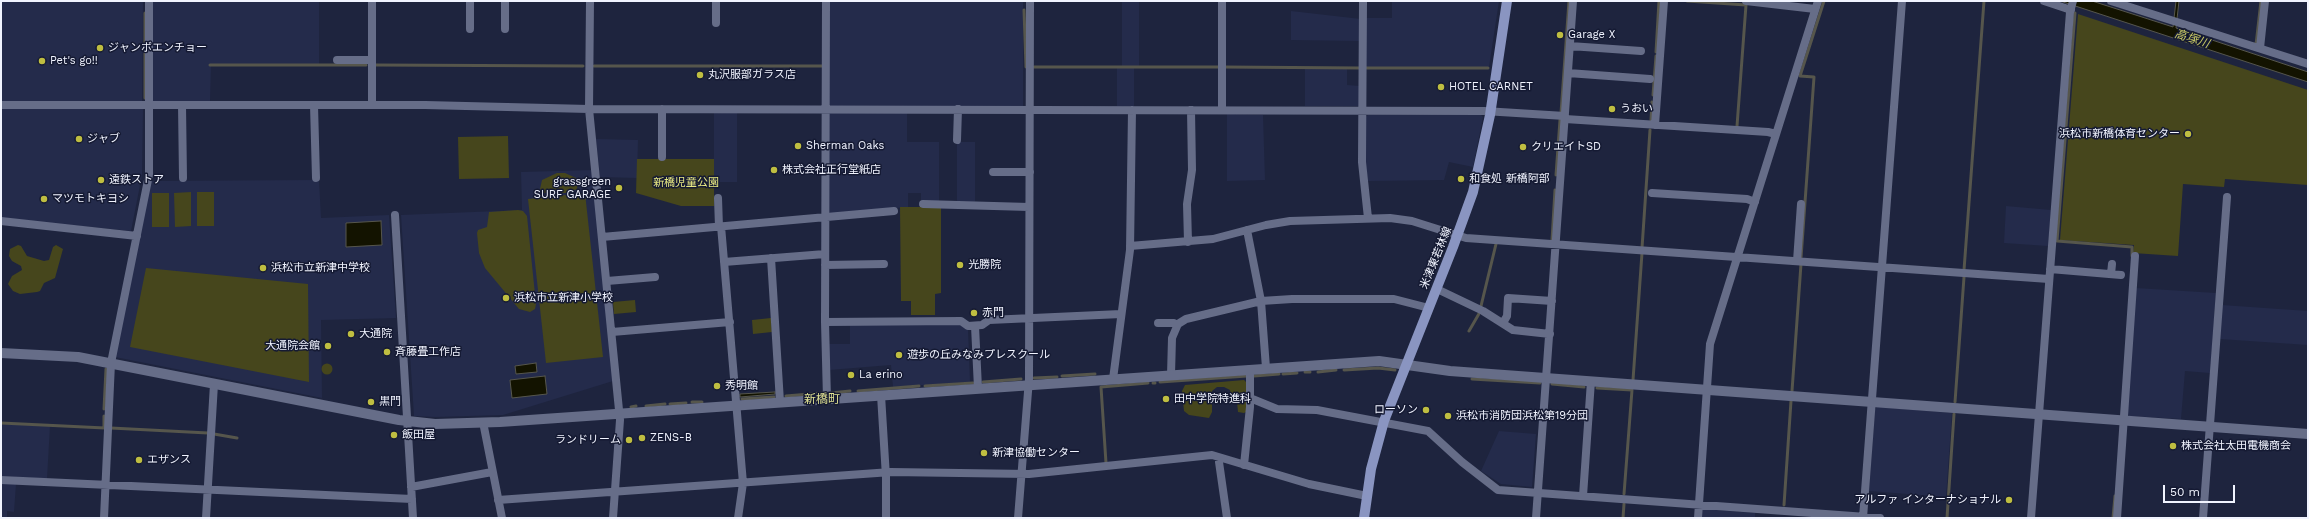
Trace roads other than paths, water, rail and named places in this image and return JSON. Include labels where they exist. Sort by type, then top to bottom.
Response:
[{"type":"main road","name":"米津東若林線","points":[[1364,518],[1374,457],[1384,421],[1458,236],[1478,173],[1491,112],[1507,1]]},
{"type":"street","points":[[104,518],[111,363],[149,175],[149,1]]},
{"type":"street","points":[[372,1],[372,105]]},
{"type":"street","points":[[470,1],[470,29]]},
{"type":"street","points":[[505,1],[505,29]]},
{"type":"street","points":[[590,1],[589,109],[620,413],[613,518]]},
{"type":"street","points":[[716,1],[716,23]]},
{"type":"street","points":[[826,1],[825,322],[827,399]]},
{"type":"street","points":[[1018,518],[1028,385],[1030,1]]},
{"type":"street","points":[[1222,1],[1222,110]]},
{"type":"street","points":[[1363,1],[1362,162],[1368,218]]},
{"type":"street","points":[[1536,518],[1573,1]]},
{"type":"street","points":[[1655,125],[1664,1]]},
{"type":"street","points":[[1746,1],[1815,9]]},
{"type":"street","points":[[1698,518],[1710,344],[1818,1]]},
{"type":"street","points":[[1863,517],[1902,1]]},
{"type":"street","points":[[2031,518],[2038,414],[2072,6],[2044,1]]},
{"type":"street","points":[[2111,1],[2308,64]]},
{"type":"street","points":[[2260,48],[2265,1]]},
{"type":"street","points":[[1570,46],[1641,51]]},
{"type":"street","points":[[338,60],[372,60]]},
{"type":"street","points":[[1568,73],[1650,79]]},
{"type":"street","points":[[1,105],[372,105],[589,109],[1491,112],[1776,134]]},
{"type":"street","points":[[182,105],[183,178]]},
{"type":"street","points":[[314,105],[316,178]]},
{"type":"street","points":[[662,109],[662,157]]},
{"type":"street","points":[[958,110],[958,140]]},
{"type":"street","points":[[1113,379],[1120,314],[1130,246],[1132,110]]},
{"type":"street","points":[[1188,242],[1186,204],[1192,170],[1191,110]]},
{"type":"street","points":[[992,172],[1030,172]]},
{"type":"street","points":[[1652,193],[1747,199],[1755,202]]},
{"type":"street","points":[[2204,518],[2227,197]]},
{"type":"street","points":[[718,198],[743,483],[738,518]]},
{"type":"street","points":[[923,204],[1029,207]]},
{"type":"street","points":[[1797,261],[1801,204]]},
{"type":"street","points":[[602,237],[894,211]]},
{"type":"street","points":[[395,215],[413,518]]},
{"type":"street","points":[[1130,246],[1222,238],[1247,230],[1290,221],[1368,218],[1405,219],[1466,238],[2049,279]]},
{"type":"street","points":[[1,221],[137,236]]},
{"type":"street","points":[[1247,230],[1261,301],[1266,368]]},
{"type":"street","points":[[724,262],[825,254]]},
{"type":"street","points":[[2116,518],[2135,256]]},
{"type":"street","points":[[771,258],[780,402]]},
{"type":"street","points":[[825,265],[884,264]]},
{"type":"street","points":[[2111,274],[2112,264]]},
{"type":"street","points":[[2050,269],[2122,275]]},
{"type":"street","points":[[607,281],[655,277]]},
{"type":"street","points":[[1437,289],[1514,330],[1550,334]]},
{"type":"street","points":[[1503,323],[1507,316],[1508,298],[1552,301]]},
{"type":"street","points":[[1170,375],[1172,338],[1177,325],[1186,319],[1261,301],[1292,299],[1394,299],[1429,308]]},
{"type":"street","points":[[825,322],[960,321],[968,326],[975,326],[982,325],[989,320],[1120,314]]},
{"type":"street","points":[[612,332],[730,322]]},
{"type":"street","points":[[1158,323],[1174,323],[1177,325]]},
{"type":"street","points":[[975,326],[978,388]]},
{"type":"street","points":[[1,353],[78,357],[408,422],[435,424],[620,413],[1371,361],[1450,371],[1591,382],[2308,434]]},
{"type":"street","points":[[1244,465],[1250,398],[1250,369]]},
{"type":"street","points":[[1583,496],[1591,382]]},
{"type":"street","points":[[206,518],[214,384]]},
{"type":"street","points":[[881,395],[886,473],[886,518]]},
{"type":"street","points":[[1250,398],[1277,409],[1317,410],[1384,421],[1431,432],[1462,462],[1498,490],[1880,518]]},
{"type":"street","points":[[483,422],[502,518]]},
{"type":"street","points":[[498,500],[886,473],[1022,474],[1212,455],[1309,484],[1367,496]]},
{"type":"street","points":[[1220,458],[1219,462],[1227,518]]},
{"type":"street","points":[[411,487],[492,472]]},
{"type":"street","points":[[1,480],[412,499]]},
{"type":"water","name":"高塚川","points":[[2060,1],[2092,1],[2173,27],[2176,1],[2179,1],[2176,28],[2308,72],[2308,82]]},
{"type":"water","points":[[381,221],[382,245],[346,247],[346,223]]},
{"type":"water","points":[[536,363],[537,372],[516,374],[515,366]]},
{"type":"water","points":[[545,376],[547,394],[512,398],[510,380]]},
{"type":"water","points":[[775,392],[775,394],[740,397],[740,394]]},
{"type":"waterway","points":[[1561,113],[1569,1]]},
{"type":"waterway","points":[[1656,52],[1659,1]]},
{"type":"waterway","points":[[1687,1],[1746,5],[1737,126]]},
{"type":"waterway","points":[[1801,258],[1814,77],[1800,76],[1824,1]]},
{"type":"waterway","points":[[1964,270],[1984,1]]},
{"type":"waterway","points":[[2254,44],[2256,45],[2261,1]]},
{"type":"waterway","points":[[1024,10],[1026,67]]},
{"type":"waterway","points":[[145,13],[145,98]]},
{"type":"waterway","points":[[2075,13],[2057,241],[2132,247],[2132,256]]},
{"type":"waterway","points":[[1653,95],[1656,56]]},
{"type":"waterway","points":[[210,65],[366,65]]},
{"type":"waterway","points":[[376,65],[583,66]]},
{"type":"waterway","points":[[594,66],[823,66]]},
{"type":"waterway","points":[[1034,67],[1220,67]]},
{"type":"waterway","points":[[1224,67],[1360,68]]},
{"type":"waterway","points":[[1365,68],[1488,68]]},
{"type":"waterway","points":[[1651,120],[1652,102]]},
{"type":"waterway","points":[[1556,175],[1560,120]]},
{"type":"waterway","points":[[1642,248],[1650,130]]},
{"type":"waterway","points":[[1552,240],[1555,190]]},
{"type":"waterway","points":[[1481,306],[1496,244]]},
{"type":"waterway","points":[[1633,380],[1642,253]]},
{"type":"waterway","points":[[1792,391],[1801,264]]},
{"type":"waterway","points":[[1955,402],[1964,277]]},
{"type":"waterway","points":[[1469,331],[1480,312]]},
{"type":"waterway","points":[[1344,370],[1378,368],[1395,370]]},
{"type":"waterway","points":[[104,409],[106,369]]},
{"type":"waterway","points":[[1318,372],[1336,370]]},
{"type":"waterway","points":[[1305,372],[1310,372]]},
{"type":"waterway","points":[[1283,374],[1297,373]]},
{"type":"waterway","points":[[1062,376],[1095,374]]},
{"type":"waterway","points":[[1254,376],[1279,374]]},
{"type":"waterway","points":[[1160,382],[1247,376]]},
{"type":"waterway","points":[[1034,378],[1057,377]]},
{"type":"waterway","points":[[983,382],[1021,379]]},
{"type":"waterway","points":[[1472,379],[1540,383]]},
{"type":"waterway","points":[[925,386],[973,383]]},
{"type":"waterway","points":[[1106,463],[1101,387],[1148,383]]},
{"type":"waterway","points":[[1552,384],[1584,387]]},
{"type":"waterway","points":[[858,391],[919,386]]},
{"type":"waterway","points":[[1597,388],[1632,390]]},
{"type":"waterway","points":[[1624,494],[1632,390]]},
{"type":"waterway","points":[[831,393],[850,391]]},
{"type":"waterway","points":[[786,396],[822,393]]},
{"type":"waterway","points":[[742,399],[774,397]]},
{"type":"waterway","points":[[1784,505],[1791,401]]},
{"type":"waterway","points":[[692,402],[702,402]]},
{"type":"waterway","points":[[670,404],[686,403]]},
{"type":"waterway","points":[[646,406],[665,404]]},
{"type":"waterway","points":[[631,407],[636,406]]},
{"type":"waterway","points":[[1947,518],[1954,414]]},
{"type":"waterway","points":[[104,416],[104,428]]},
{"type":"waterway","points":[[1,423],[105,428]]},
{"type":"waterway","points":[[111,428],[208,433]]},
{"type":"waterway","points":[[214,434],[237,438]]},
{"type":"waterway","points":[[2113,518],[2115,496]]},
{"type":"waterway","points":[[1623,518],[1624,504]]},
{"type":"place","name":"Garage X","points":[[1560,35]]},
{"type":"place","name":"ジャンボエンチョー","points":[[100,48]]},
{"type":"place","name":"Pet's go!!","points":[[42,61]]},
{"type":"place","name":"丸沢服部ガラス店","points":[[700,75]]},
{"type":"place","name":"HOTEL CARNET","points":[[1441,87]]},
{"type":"place","name":"うおい","points":[[1612,109]]},
{"type":"place","name":"浜松市新橋体育センター","points":[[2188,134]]},
{"type":"place","name":"ジャブ","points":[[79,139]]},
{"type":"place","name":"Sherman Oaks","points":[[798,146]]},
{"type":"place","name":"クリエイトSD","points":[[1523,147]]},
{"type":"place","name":"株式会社正行堂紙店","points":[[774,170]]},
{"type":"place","name":"和食処 新橋阿部","points":[[1461,179]]},
{"type":"place","name":"遠鉄ストア","points":[[101,180]]},
{"type":"place","name":"grassgreen SURF GARAGE","points":[[619,188]]},
{"type":"place","name":"マツモトキヨシ","points":[[44,199]]},
{"type":"place","name":"光勝院","points":[[960,265]]},
{"type":"place","name":"浜松市立新津中学校","points":[[263,268]]},
{"type":"place","name":"浜松市立新津小学校","points":[[506,298]]},
{"type":"place","name":"赤門","points":[[974,313]]},
{"type":"place","name":"大通院","points":[[351,334]]},
{"type":"place","name":"大通院会館","points":[[328,346]]},
{"type":"place","name":"斉藤畳工作店","points":[[387,352]]},
{"type":"place","name":"遊歩の丘みなみプレスクール","points":[[899,355]]},
{"type":"place","name":"La erino","points":[[851,375]]},
{"type":"place","name":"秀明館","points":[[717,386]]},
{"type":"place","name":"田中学院特進科","points":[[1166,399]]},
{"type":"place","name":"黒門","points":[[371,402]]},
{"type":"place","name":"ローソン","points":[[1426,410]]},
{"type":"place","name":"浜松市消防団浜松第19分団","points":[[1448,416]]},
{"type":"place","name":"飯田屋","points":[[394,435]]},
{"type":"place","name":"ZENS-B","points":[[642,438]]},
{"type":"place","name":"ランドリーム","points":[[629,440]]},
{"type":"place","name":"株式会社太田電機商会","points":[[2173,446]]},
{"type":"place","name":"新津協働センター","points":[[984,453]]},
{"type":"place","name":"エザンス","points":[[139,460]]},
{"type":"place","name":"アルファ インターナショナル","points":[[2009,500]]},
{"type":"district","name":"新橋町","points":[[822,399]]},
{"type":"park label","name":"新橋児童公園","points":[[686,183]]}]
